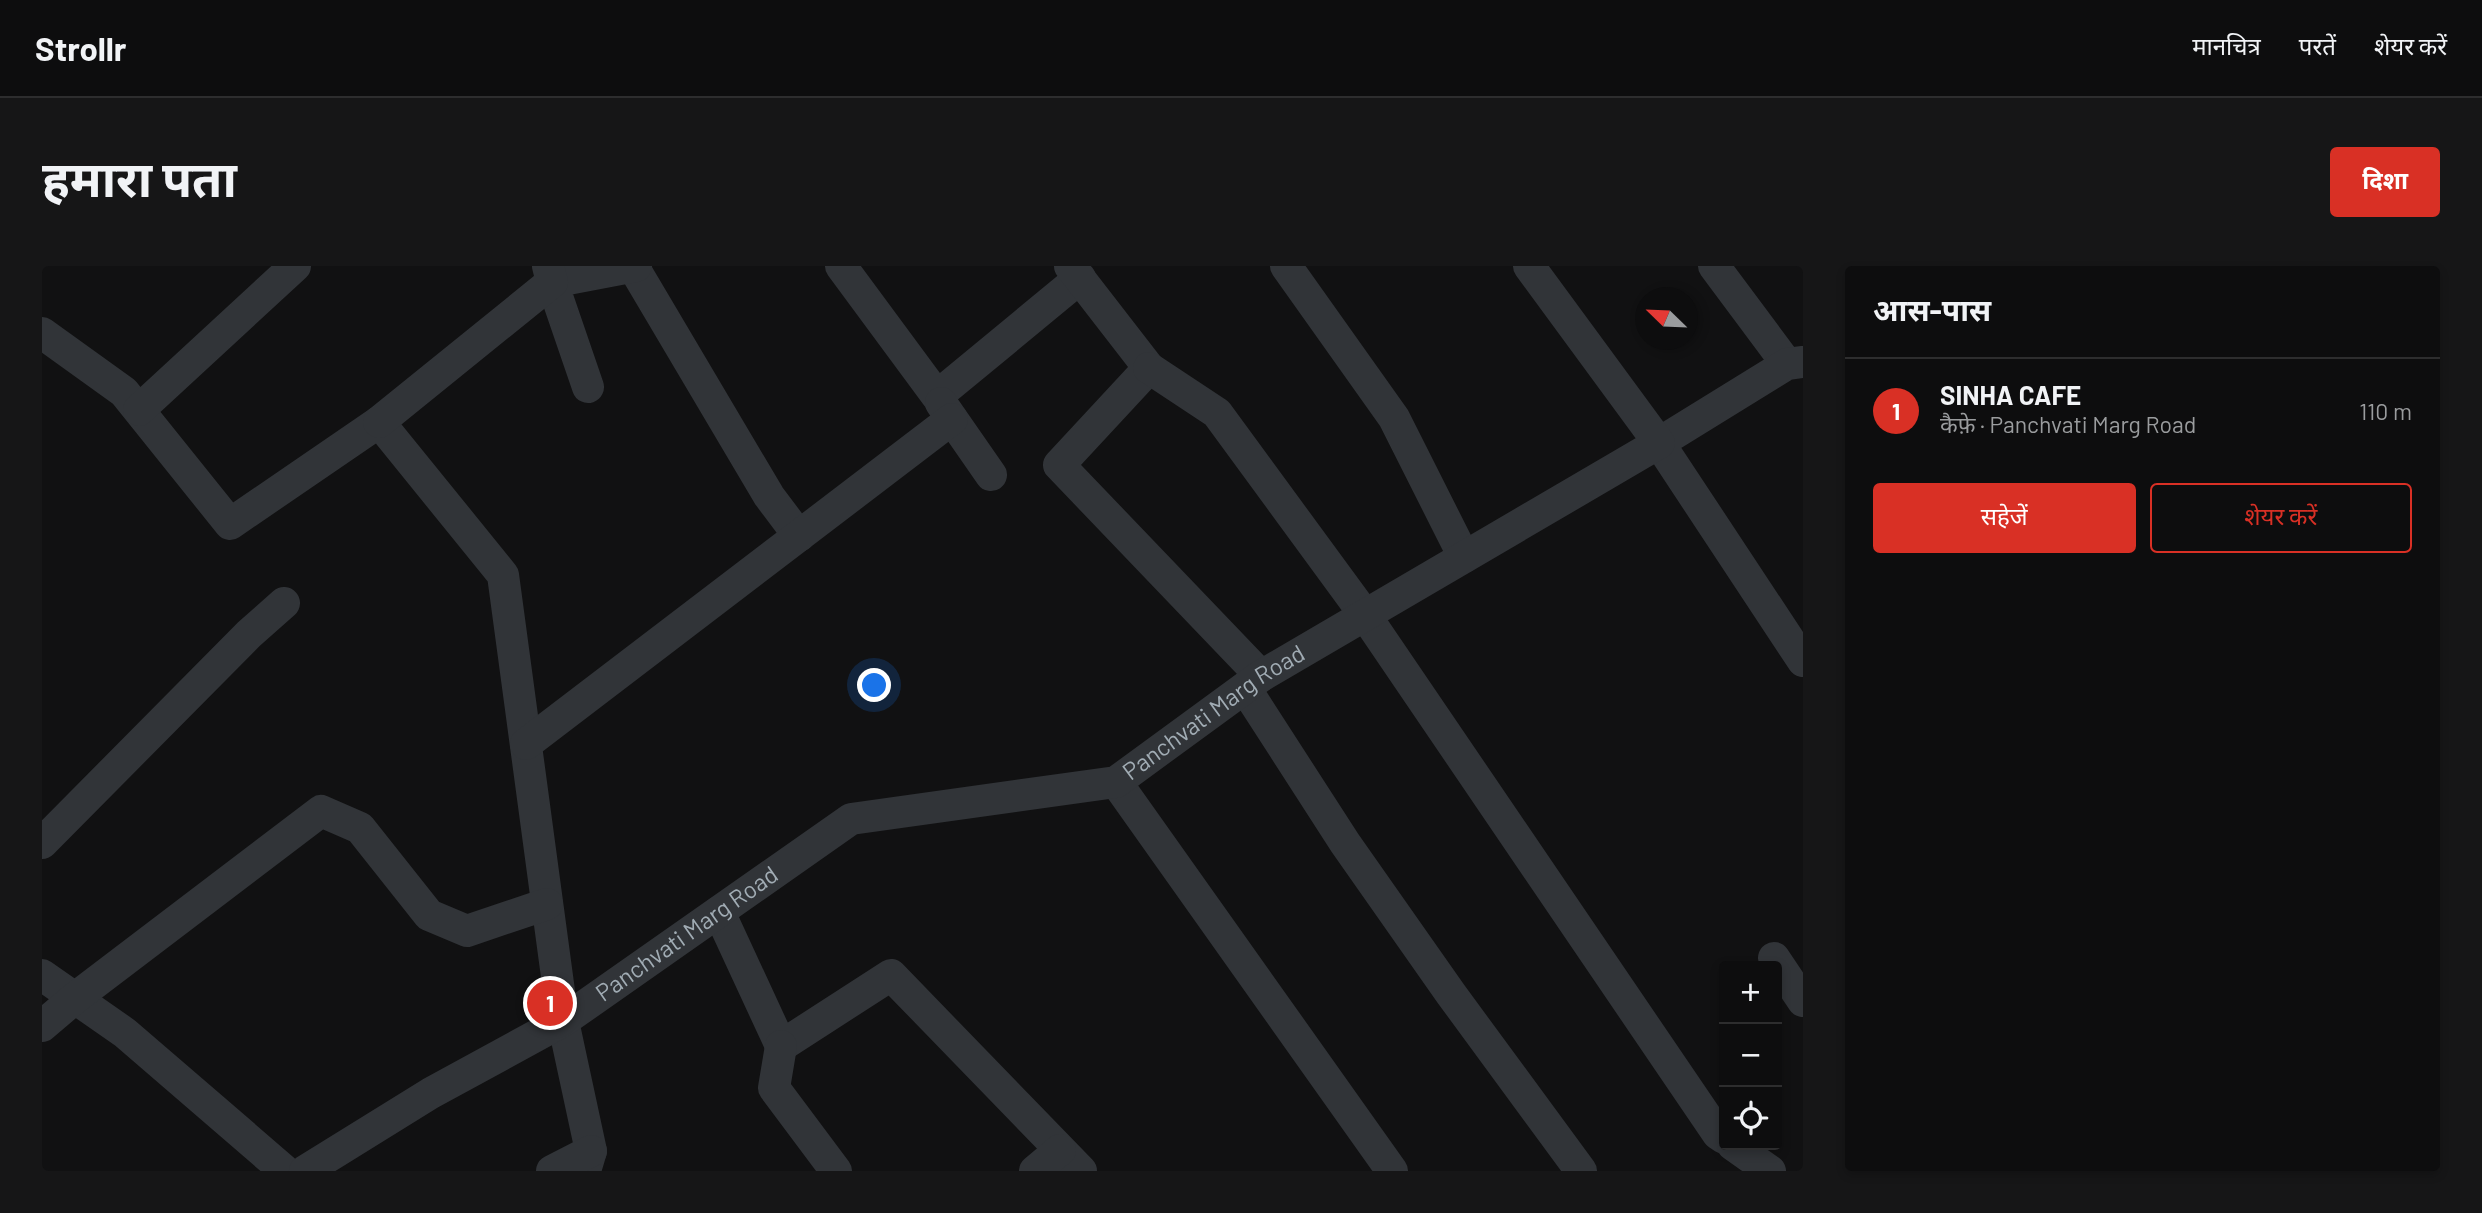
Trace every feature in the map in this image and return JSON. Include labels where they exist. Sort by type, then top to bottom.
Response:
[{"type":"street","points":[[139,410],[295,266]]},
{"type":"street","points":[[841,266],[991,475]]},
{"type":"street","points":[[1286,266],[1394,418],[1464,557]]},
{"type":"street","points":[[1529,266],[1659,443],[1803,661]]},
{"type":"street","points":[[1714,266],[1795,363]]},
{"type":"street","points":[[42,332],[124,392],[230,524],[379,422],[550,274],[635,267],[769,496],[799,536]]},
{"type":"street","points":[[526,744],[799,536],[944,407],[1074,269],[1149,368],[1217,413],[1366,615],[1719,1135]]},
{"type":"street","points":[[550,274],[588,387]]},
{"type":"street","name":"Panchvati Marg Road","points":[[305,1171],[431,1093],[563,1021],[851,819],[1116,782],[1253,682],[1795,363]]},
{"type":"street","points":[[1149,368],[1059,465],[1253,682],[1345,843],[1451,994],[1581,1171]]},
{"type":"street","points":[[379,422],[503,575],[563,1021],[588,1161],[552,1171]]},
{"type":"street","points":[[42,843],[249,634],[284,603]]},
{"type":"street","points":[[1116,782],[1392,1171]]},
{"type":"street","points":[[42,1026],[321,811],[360,828],[429,915],[467,931],[547,904]]},
{"type":"street","points":[[719,912],[781,1046],[774,1088],[836,1171]]},
{"type":"street","points":[[1774,958],[1803,1001]]},
{"type":"street","points":[[42,975],[125,1033],[285,1171]]},
{"type":"street","points":[[781,1046],[891,975],[1071,1160],[1035,1171]]},
{"type":"street","points":[[1740,1150],[1770,1171]]},
{"type":"place","name":"SINHA CAFE","points":[[550,1003]]}]
